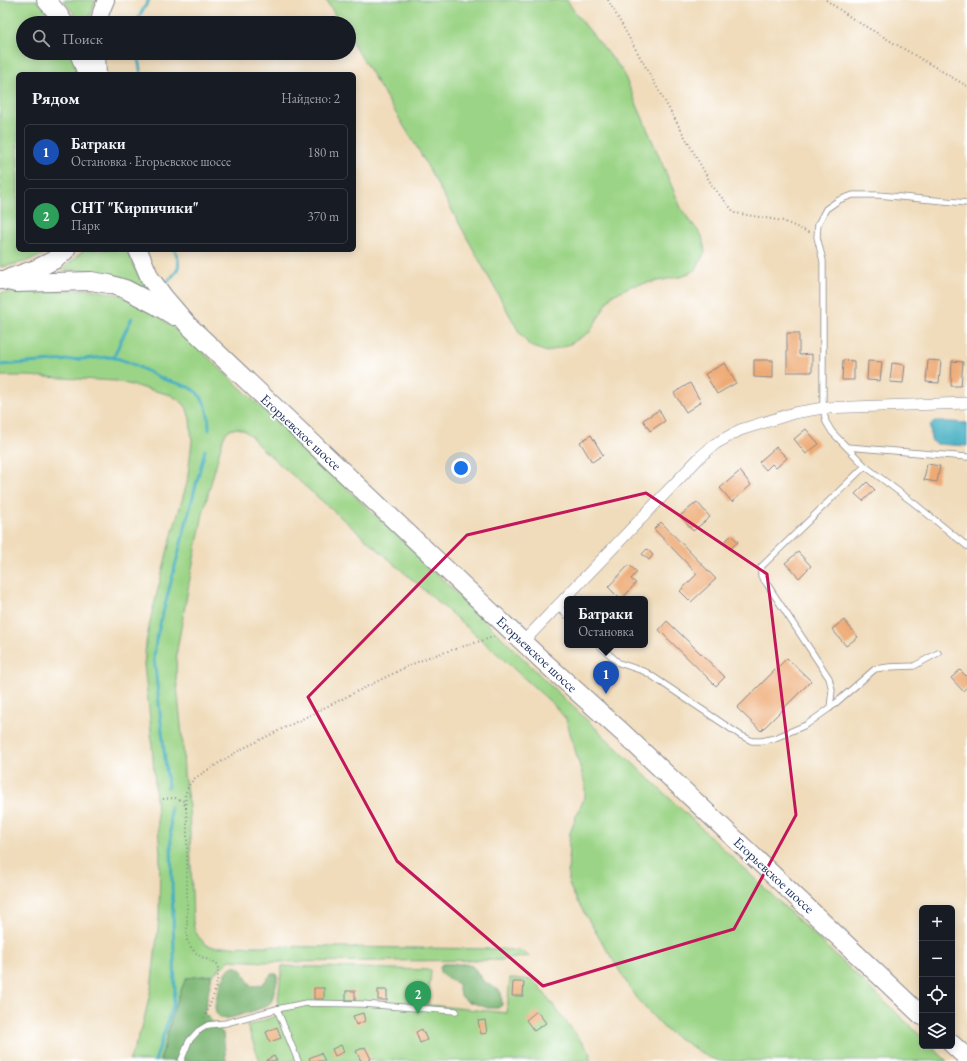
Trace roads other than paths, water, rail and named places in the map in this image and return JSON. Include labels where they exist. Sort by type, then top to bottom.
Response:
[{"type":"main road","points":[[46,0],[60,16]]},
{"type":"main road","points":[[100,16],[106,0]]},
{"type":"main road","points":[[82,60],[86,72]]},
{"type":"main road","points":[[97,60],[98,72]]},
{"type":"main road","points":[[2,280],[36,269],[54,260],[64,252]]},
{"type":"main road","name":"Егорьевское шоссе","points":[[139,252],[150,278],[188,325],[919,1013]]},
{"type":"main road","name":"Егорьевское шоссе","points":[[2,280],[16,283],[91,281],[109,284],[125,289],[156,305],[188,325]]},
{"type":"main road","points":[[955,1047],[967,1058]]},
{"type":"street","points":[[568,596],[700,457],[715,444],[740,430],[794,413],[823,408],[967,403]]},
{"type":"street","points":[[518,636],[558,606],[564,600]]},
{"type":"lane","points":[[967,203],[878,195],[854,195],[839,200],[826,209],[818,224],[817,236],[823,260],[823,408],[826,422],[832,432],[865,466],[967,546]]},
{"type":"lane","points":[[847,447],[967,457]]},
{"type":"lane","points":[[830,708],[832,690],[829,678],[761,576],[761,567],[865,466]]},
{"type":"lane","points":[[558,606],[564,612]]},
{"type":"lane","points":[[602,648],[619,663],[646,672],[740,735],[752,741],[762,741],[774,738],[806,725],[830,708],[876,669],[914,666],[938,653]]},
{"type":"lane","points":[[181,1061],[189,1041],[198,1031],[208,1025],[226,1023],[306,1002],[362,1004],[456,1011]]},
{"type":"lane","points":[[277,1009],[298,1061]]},
{"type":"water","points":[[936,421],[967,423],[967,446],[936,444],[931,440],[930,425]]},
{"type":"waterway","points":[[140,16],[149,0]]},
{"type":"waterway","points":[[138,60],[141,72]]},
{"type":"waterway","points":[[167,282],[178,268],[179,264],[176,252]]},
{"type":"waterway","points":[[114,357],[132,318]]},
{"type":"waterway","points":[[0,365],[109,357],[123,360],[163,379],[187,387],[196,392],[206,407],[209,430]]},
{"type":"waterway","points":[[168,787],[154,657],[156,640],[205,450]]},
{"type":"waterway","points":[[155,1061],[173,1005],[175,991],[170,807]]},
{"type":"place","name":"Батраки","points":[[606,694]]},
{"type":"place","name":"СНТ \"Кирпичики\"","points":[[418,1014]]}]
